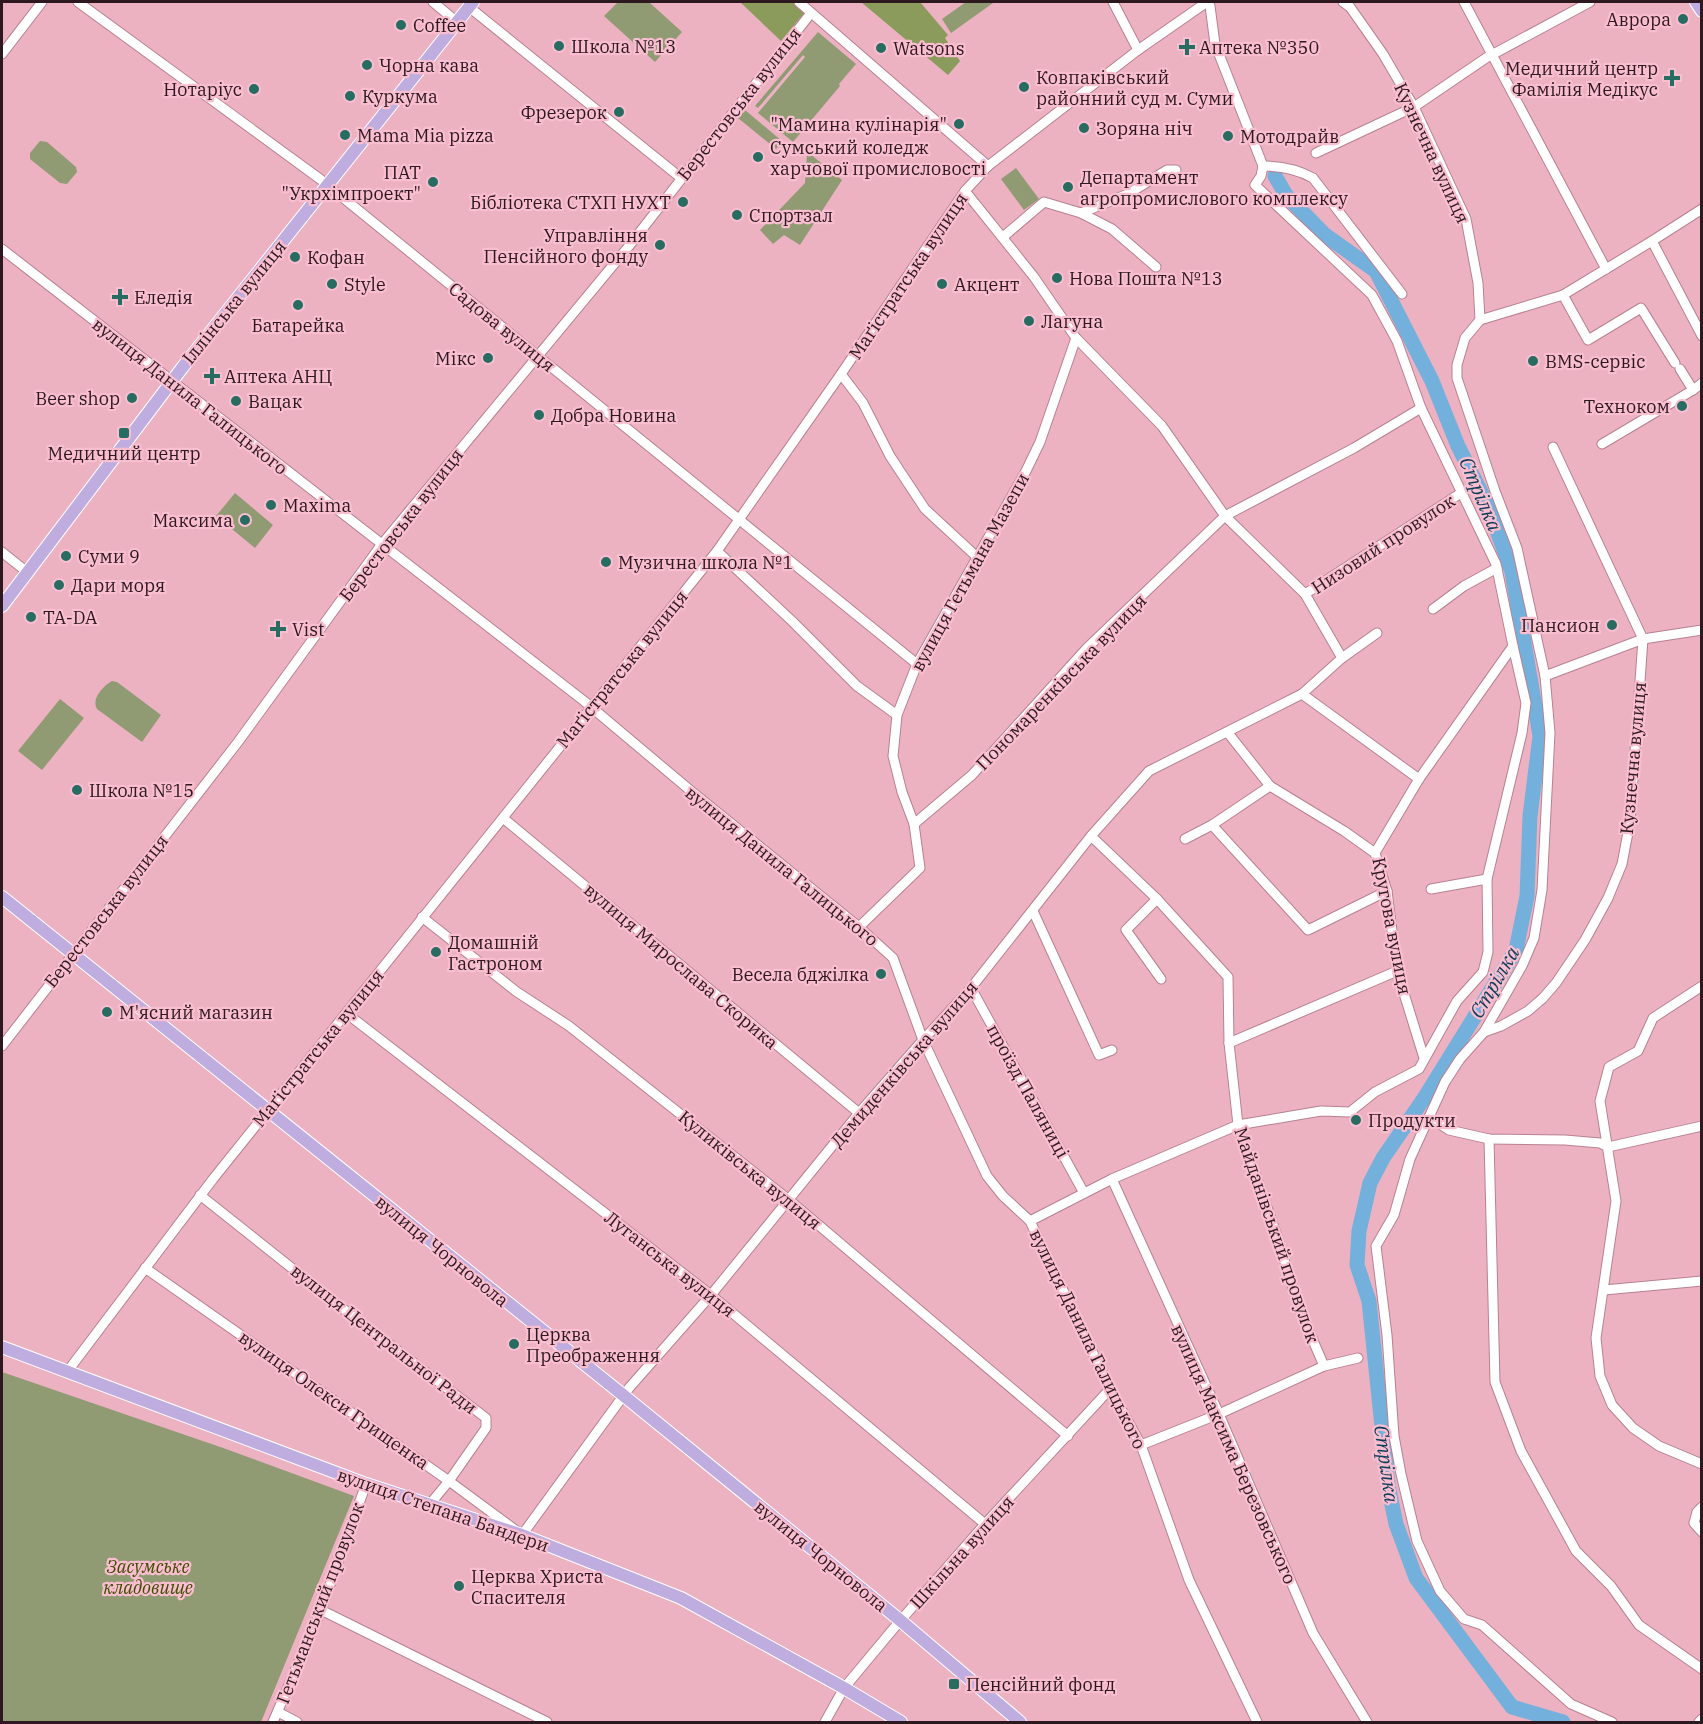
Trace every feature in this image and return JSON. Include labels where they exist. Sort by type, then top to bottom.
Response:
[{"type":"main road","points":[[1696,2],[1701,11]]},
{"type":"main road","name":"Іллінська вулиця","points":[[2,606],[171,381],[471,4]]},
{"type":"main road","name":"вулиця Чорновола","points":[[2,897],[623,1395],[901,1621],[1020,1722]]},
{"type":"main road","name":"вулиця Степана Бандери","points":[[2,1347],[366,1484],[522,1535],[681,1598],[901,1722]]},
{"type":"street","points":[[2,54],[42,2]]},
{"type":"street","name":"Садова вулиця","points":[[78,2],[327,185],[917,664]]},
{"type":"street","points":[[433,2],[457,22]]},
{"type":"street","points":[[799,2],[988,166]]},
{"type":"street","points":[[1113,2],[1138,50]]},
{"type":"street","points":[[1030,1221],[1112,1179],[1238,1125],[1321,1111],[1350,1112],[1375,1092],[1419,1069],[1457,1000],[1483,972],[1488,952],[1487,879],[1522,734],[1526,703],[1497,568],[1421,408],[1396,341],[1372,295],[1255,185],[1261,176],[1263,166],[1215,44],[1210,6],[1207,2]]},
{"type":"street","name":"Маґістратська вулиця","points":[[67,1372],[200,1195],[717,551],[841,374],[965,190],[988,166],[1138,50],[1207,2]]},
{"type":"street","name":"Кузнечна вулиця","points":[[1343,2],[1350,7],[1383,54],[1414,107],[1466,219],[1478,283],[1480,320]]},
{"type":"street","points":[[1464,2],[1606,269]]},
{"type":"street","points":[[1316,153],[1414,107],[1493,55],[1590,2]]},
{"type":"street","points":[[471,4],[681,178]]},
{"type":"street","name":"Берестовська вулиця","points":[[2,1046],[238,742],[382,544],[629,246],[811,13]]},
{"type":"street","points":[[1263,166],[1279,166],[1300,171],[1313,178],[1402,294]]},
{"type":"street","points":[[1081,213],[1128,194],[1167,170],[1176,170]]},
{"type":"street","points":[[965,190],[1034,277],[1076,338],[1162,426],[1226,516],[1305,594],[1342,658]]},
{"type":"street","points":[[1003,237],[1044,202],[1081,213],[1112,229],[1156,267]]},
{"type":"street","points":[[1611,1722],[1571,1704],[1482,1625],[1464,1619],[1440,1590],[1417,1540],[1401,1474],[1394,1436],[1388,1335],[1376,1246],[1394,1215],[1410,1159],[1445,1082],[1460,1059],[1484,1032],[1522,966],[1534,938],[1542,890],[1550,733],[1545,676],[1516,548],[1457,378],[1457,365],[1465,338],[1480,320],[1563,295],[1652,242],[1701,209]]},
{"type":"street","points":[[1652,242],[1701,336]]},
{"type":"street","name":"вулиця Данила Галицького","points":[[2,249],[590,707],[859,927],[893,958],[923,1040],[987,1176],[1004,1197],[1030,1221],[1110,1389],[1140,1445],[1189,1580],[1257,1722]]},
{"type":"street","points":[[1563,295],[1588,340],[1641,308],[1693,390]]},
{"type":"street","name":"вулиця Гетьмана Мазепи","points":[[859,927],[920,868],[914,824],[902,792],[893,756],[897,715],[917,664],[1026,471],[1040,442],[1076,338]]},
{"type":"street","points":[[841,374],[863,403],[890,456],[925,509],[977,557]]},
{"type":"street","points":[[1602,444],[1701,383]]},
{"type":"street","name":"Пономаренківська вулиця","points":[[914,824],[972,775],[1087,648],[1226,516],[1354,448],[1421,408]]},
{"type":"street","name":"Кузнечна вулиця","points":[[1484,1032],[1501,1026],[1528,1011],[1544,998],[1556,983],[1608,898],[1622,864],[1630,822],[1643,639],[1553,447]]},
{"type":"street","name":"Низовий провулок","points":[[1305,594],[1461,494]]},
{"type":"street","points":[[717,551],[857,686],[897,715]]},
{"type":"street","points":[[2,552],[27,572]]},
{"type":"street","points":[[1433,609],[1464,586],[1497,568]]},
{"type":"street","points":[[1545,676],[1643,639],[1701,630]]},
{"type":"street","name":"Демиденківська вулиця","points":[[522,1535],[623,1395],[711,1295],[859,1113],[972,988],[1091,836],[1149,771],[1302,694],[1342,658],[1377,633]]},
{"type":"street","name":"Кругова вулиця","points":[[1424,1058],[1397,972],[1387,891],[1375,854],[1419,779],[1513,646]]},
{"type":"street","points":[[1302,694],[1419,779]]},
{"type":"street","points":[[1228,733],[1270,786],[1344,831],[1375,854]]},
{"type":"street","points":[[1185,839],[1212,825],[1270,786]]},
{"type":"street","name":"вулиця Мирослава Скорика","points":[[503,818],[859,1113]]},
{"type":"street","points":[[1212,825],[1308,930],[1387,891]]},
{"type":"street","name":"Майданівський провулок","points":[[1091,836],[1157,899],[1228,977],[1228,1043],[1238,1125],[1276,1233],[1299,1308],[1324,1366]]},
{"type":"street","points":[[1431,889],[1487,879]]},
{"type":"street","points":[[1157,899],[1126,930],[1161,979]]},
{"type":"street","points":[[1033,911],[1100,1055],[1112,1050]]},
{"type":"street","name":"Куликівська вулиця","points":[[422,917],[517,992],[569,1026],[789,1200],[1068,1436]]},
{"type":"street","points":[[1228,1043],[1397,972]]},
{"type":"street","points":[[1701,986],[1653,1018],[1638,1051],[1610,1067],[1600,1101],[1616,1201],[1596,1338],[1599,1376],[1612,1405],[1633,1428],[1659,1446],[1701,1464]]},
{"type":"street","name":"проїзд Паляниці","points":[[972,988],[1084,1193]]},
{"type":"street","name":"Луганська вулиця","points":[[346,1013],[711,1295],[985,1524]]},
{"type":"street","points":[[1429,1117],[1449,1130],[1489,1139],[1565,1140],[1600,1143],[1608,1147],[1701,1126]]},
{"type":"street","points":[[1489,1139],[1496,1382],[1521,1451],[1576,1551],[1611,1586],[1639,1625],[1701,1669]]},
{"type":"street","name":"вулиця Максима Березовського","points":[[1112,1179],[1219,1414],[1312,1633],[1367,1722]]},
{"type":"street","name":"вулиця Центральної Ради","points":[[200,1195],[486,1418],[486,1428],[430,1504]]},
{"type":"street","name":"вулиця Олекси Грищенка","points":[[145,1268],[449,1481],[522,1535]]},
{"type":"street","points":[[1604,1290],[1701,1281]]},
{"type":"street","points":[[1140,1445],[1219,1414],[1324,1366],[1358,1358]]},
{"type":"street","name":"Шкільна вулиця","points":[[825,1722],[844,1688],[901,1621],[985,1524],[1110,1389]]},
{"type":"street","name":"Гетьманський провулок","points":[[273,1722],[321,1610],[366,1484]]},
{"type":"street","points":[[1701,1507],[1694,1523],[1701,1532]]},
{"type":"street","points":[[321,1610],[547,1722]]},
{"type":"street","points":[[278,1712],[297,1722]]},
{"type":"green space","points":[[618,2],[649,2],[682,32],[655,62],[604,16]]},
{"type":"green space","points":[[740,2],[793,2],[805,12],[781,41]]},
{"type":"green space","points":[[861,2],[920,2],[948,35],[945,38],[960,61],[948,75]]},
{"type":"green space","points":[[966,2],[993,3],[951,33],[942,19]]},
{"type":"green space","points":[[818,32],[856,64],[793,142],[758,113],[805,57],[803,55],[758,108],[755,106]]},
{"type":"green space","points":[[745,110],[782,141],[776,149],[738,118]]},
{"type":"green space","points":[[40,141],[47,142],[76,167],[77,172],[67,184],[60,183],[30,159],[30,153]]},
{"type":"green space","points":[[809,153],[842,180],[800,245],[784,235],[773,244],[760,230],[805,183]]},
{"type":"green space","points":[[1016,168],[1039,199],[1024,210],[1001,179]]},
{"type":"green space","name":"Максима","points":[[235,493],[273,525],[255,548],[216,516]]},
{"type":"green space","points":[[112,681],[117,682],[161,715],[142,742],[97,709],[97,697],[102,689]]},
{"type":"green space","points":[[60,699],[84,718],[42,770],[18,751]]},
{"type":"green space","name":"Засумське кладовище","points":[[2,1372],[226,1449],[354,1496],[261,1722],[2,1722]]},
{"type":"waterway","name":"Стрілка","points":[[1275,176],[1286,195],[1325,235],[1376,271],[1432,381],[1458,446],[1488,506],[1512,572],[1540,736],[1530,816],[1527,896],[1516,950],[1425,1097],[1383,1158],[1370,1183],[1359,1231],[1357,1265],[1369,1301],[1388,1485],[1396,1524],[1416,1578],[1512,1707],[1563,1722]]},
{"type":"place","name":"Аврора","points":[[1683,19]]},
{"type":"place","name":"Coffee","points":[[401,25]]},
{"type":"place","name":"Школа №13","points":[[559,46]]},
{"type":"place","name":"Аптека №350","points":[[1187,47]]},
{"type":"place","name":"Watsons","points":[[881,48]]},
{"type":"place","name":"Чорна кава","points":[[367,65]]},
{"type":"place","name":"Медичний центр Фамілія Медікус","points":[[1672,78]]},
{"type":"place","name":"Ковпаківський районний суд м. Суми","points":[[1024,87]]},
{"type":"place","name":"Нотаріус","points":[[254,89]]},
{"type":"place","name":"Куркума","points":[[350,96]]},
{"type":"place","name":"Фрезерок","points":[[619,112]]},
{"type":"place","name":"\"Мамина кулінарія\"","points":[[959,124]]},
{"type":"place","name":"Зоряна ніч","points":[[1084,128]]},
{"type":"place","name":"Mama Mia pizza","points":[[345,135]]},
{"type":"place","name":"Мотодрайв","points":[[1228,136]]},
{"type":"place","name":"Сумський коледж харчової промисловості","points":[[758,157]]},
{"type":"place","name":"ПАТ \"Укрхімпроект\"","points":[[433,182]]},
{"type":"place","name":"Департамент агропромислового комплексу","points":[[1068,187]]},
{"type":"place","name":"Бібліотека СТХП НУХТ","points":[[683,202]]},
{"type":"place","name":"Спортзал","points":[[737,215]]},
{"type":"place","name":"Управління Пенсійного фонду","points":[[660,245]]},
{"type":"place","name":"Кофан","points":[[295,257]]},
{"type":"place","name":"Нова Пошта №13","points":[[1057,278]]},
{"type":"place","name":"Style","points":[[332,284]]},
{"type":"place","name":"Акцент","points":[[942,284]]},
{"type":"place","name":"Еледія","points":[[120,297]]},
{"type":"place","name":"Батарейка","points":[[298,305]]},
{"type":"place","name":"Лагуна","points":[[1029,321]]},
{"type":"place","name":"Мікс","points":[[488,358]]},
{"type":"place","name":"BMS-сервіс","points":[[1533,361]]},
{"type":"place","name":"Аптека АНЦ","points":[[212,376]]},
{"type":"place","name":"Beer shop","points":[[132,398]]},
{"type":"place","name":"Вацак","points":[[236,401]]},
{"type":"place","name":"Техноком","points":[[1682,406]]},
{"type":"place","name":"Добра Новина","points":[[539,415]]},
{"type":"place","name":"Медичний центр","points":[[124,433]]},
{"type":"place","name":"Maxima","points":[[271,505]]},
{"type":"place","name":"Максима","points":[[245,520]]},
{"type":"place","name":"Суми 9","points":[[66,556]]},
{"type":"place","name":"Музична школа №1","points":[[606,562]]},
{"type":"place","name":"Дари моря","points":[[59,585]]},
{"type":"place","name":"TA-DA","points":[[31,617]]},
{"type":"place","name":"Пансион","points":[[1612,625]]},
{"type":"place","name":"Vist","points":[[278,629]]},
{"type":"place","name":"Школа №15","points":[[77,790]]},
{"type":"place","name":"Домашній Гастроном","points":[[436,952]]},
{"type":"place","name":"Весела бджілка","points":[[881,974]]},
{"type":"place","name":"М'ясний магазин","points":[[107,1012]]},
{"type":"place","name":"Продукти","points":[[1356,1120]]},
{"type":"place","name":"Церква Преображення","points":[[514,1344]]},
{"type":"place","name":"Церква Христа Спасителя","points":[[459,1586]]},
{"type":"place","name":"Пенсійний фонд","points":[[954,1684]]}]
